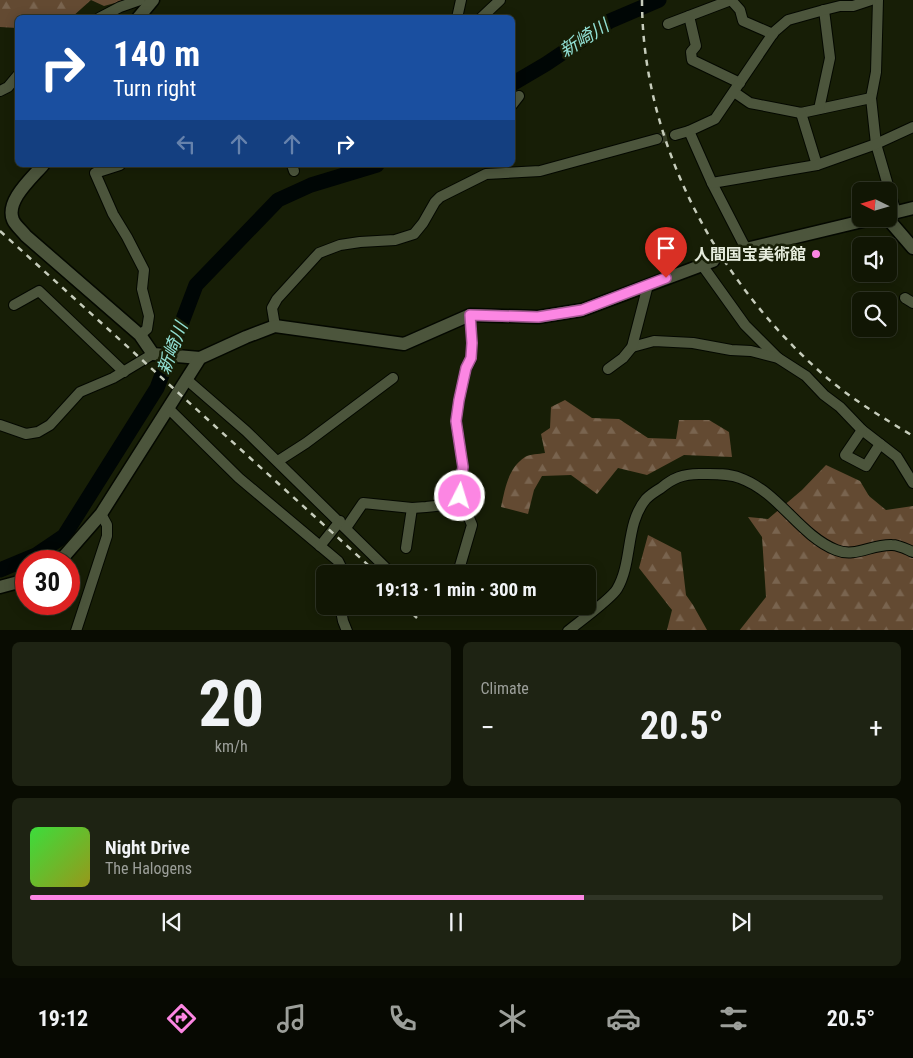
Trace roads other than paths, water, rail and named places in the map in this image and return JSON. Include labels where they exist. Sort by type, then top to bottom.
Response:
[{"type":"street","points":[[105,15],[140,0]]},
{"type":"street","points":[[140,15],[153,0]]},
{"type":"street","points":[[458,15],[461,0]]},
{"type":"street","points":[[484,15],[500,0]]},
{"type":"street","points":[[668,24],[731,0],[740,10],[743,21],[772,34]]},
{"type":"street","points":[[675,135],[689,131],[714,119],[772,34],[788,20],[824,10],[839,3],[853,6],[871,0]]},
{"type":"street","points":[[878,0],[876,72],[871,98],[876,144],[884,182]]},
{"type":"street","points":[[819,109],[830,58],[824,10]]},
{"type":"street","points":[[690,16],[696,46],[691,52],[692,60],[740,83]]},
{"type":"street","points":[[0,91],[8,87],[15,79]]},
{"type":"street","points":[[734,92],[750,103],[801,113],[871,98]]},
{"type":"street","points":[[515,101],[519,96]]},
{"type":"street","points":[[801,113],[817,165]]},
{"type":"street","points":[[712,183],[817,165],[876,144],[913,128]]},
{"type":"street","points":[[689,131],[712,183],[746,249]]},
{"type":"street","points":[[275,326],[272,308],[277,299],[319,253],[340,244],[395,240],[414,234],[440,197],[485,169],[540,171],[657,139]]},
{"type":"street","points":[[41,167],[22,189],[12,205],[13,219],[26,236],[140,335],[156,354]]},
{"type":"street","points":[[114,167],[95,173],[112,214],[127,237],[144,270],[142,289],[150,316],[147,329],[140,335]]},
{"type":"street","points":[[898,213],[913,208]]},
{"type":"street","points":[[730,255],[746,249],[852,224]]},
{"type":"street","points":[[898,226],[913,248]]},
{"type":"street","points":[[0,425],[26,434],[38,432],[50,425],[80,392],[124,372],[156,354],[200,358],[275,326],[404,344],[470,315],[538,317],[582,310],[707,263],[745,325],[778,358],[806,376],[824,394],[840,406],[862,430],[897,457],[913,483]]},
{"type":"street","points":[[608,369],[623,358],[632,347],[648,285]]},
{"type":"street","points":[[14,305],[39,292],[124,372]]},
{"type":"street","points":[[460,565],[472,525],[460,496],[463,467],[456,421],[466,368],[471,358],[470,315]]},
{"type":"street","points":[[632,347],[654,341],[693,342],[732,350],[751,351],[778,358]]},
{"type":"street","points":[[70,550],[101,514],[200,358]]},
{"type":"street","points":[[278,461],[306,443],[393,378]]},
{"type":"street","points":[[186,379],[278,461],[383,565]]},
{"type":"street","points":[[168,408],[238,478],[320,546],[340,565]]},
{"type":"street","points":[[862,430],[845,455],[866,466],[880,444]]},
{"type":"street","points":[[568,630],[616,592],[622,580],[633,529],[646,500],[676,477],[688,474],[729,475],[752,483],[778,501],[809,532],[823,543],[838,551],[853,554],[880,546],[893,545],[913,552]]},
{"type":"street","points":[[320,546],[363,503],[412,508],[445,505],[460,496]]},
{"type":"street","points":[[406,548],[412,508]]},
{"type":"street","points":[[76,630],[107,536],[107,525],[101,514]]},
{"type":"street","points":[[0,588],[15,583]]},
{"type":"street","points":[[342,615],[347,630]]},
{"type":"waterway","name":"新崎川","points":[[515,82],[610,21],[659,0]]},
{"type":"waterway","name":"新崎川","points":[[0,570],[36,555],[64,536],[157,388],[196,285],[278,200],[311,185],[370,167]]},
{"type":"tunnel","points":[[657,139],[675,135]]},
{"type":"railway","points":[[642,0],[645,52],[655,104],[670,154],[691,202],[717,249],[747,292],[780,332],[817,369],[851,397],[913,436]]},
{"type":"railway","points":[[0,231],[368,565]]},
{"type":"railway","points":[[414,615],[417,618]]},
{"type":"place","name":"人間国宝美術館","points":[[816,254]]}]
